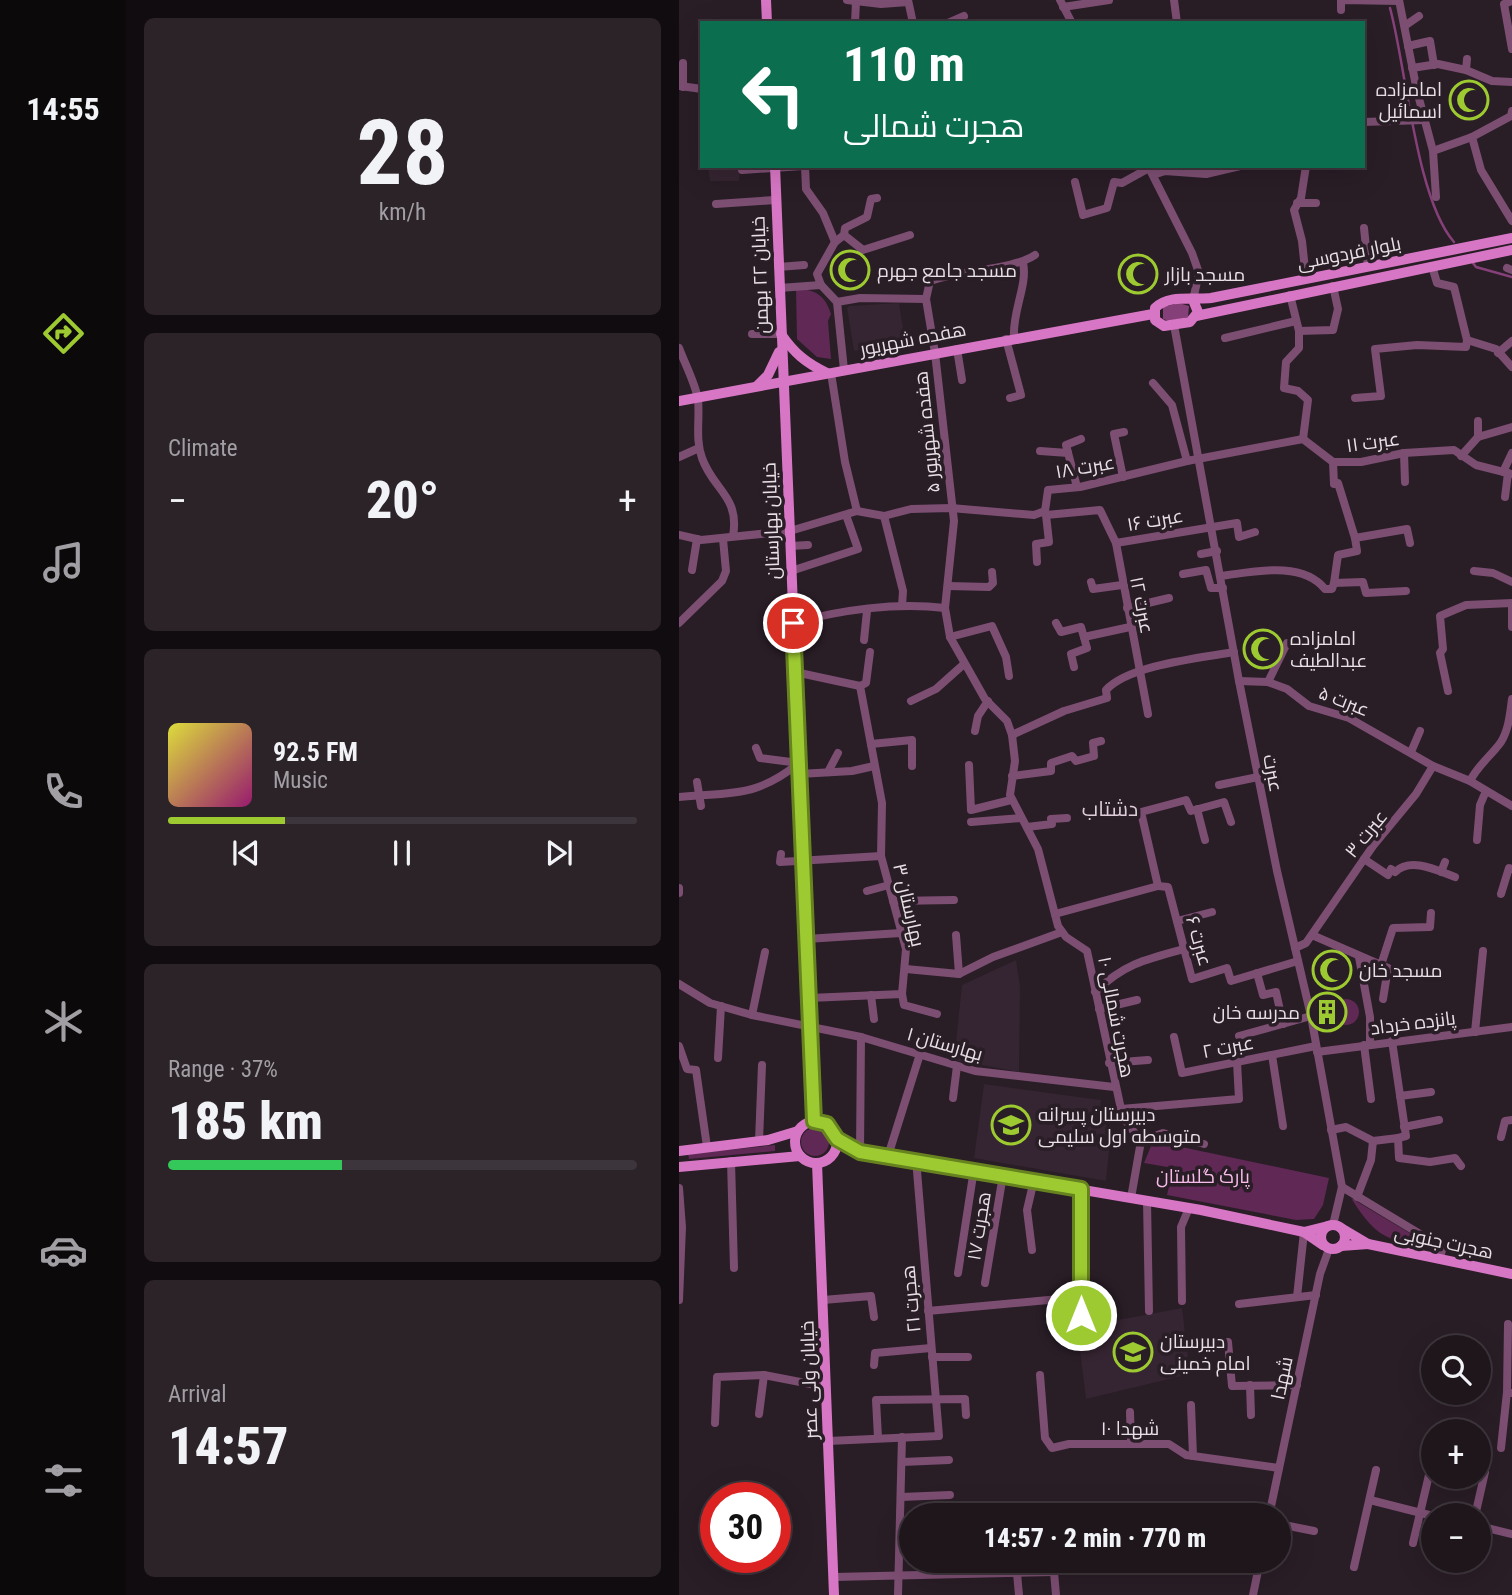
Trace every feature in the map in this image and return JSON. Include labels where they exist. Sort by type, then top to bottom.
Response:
[{"type":"main road","points":[[765,1],[767,21]]},
{"type":"main road","name":"خیابان ۲۲ بهمن","points":[[775,168],[782,382]]},
{"type":"main road","name":"بلوار فردوسی","points":[[1153,314],[1159,304],[1186,298],[1193,300],[1306,279],[1512,237]]},
{"type":"main road","name":"بلوار فردوسی","points":[[1174,326],[1190,322],[1196,316],[1512,250]]},
{"type":"main road","points":[[1193,300],[1196,316]]},
{"type":"main road","points":[[1153,314],[1160,325],[1174,326]]},
{"type":"main road","name":"هفده شهریور","points":[[679,401],[1153,314]]},
{"type":"main road","points":[[781,337],[808,365],[829,373]]},
{"type":"main road","points":[[757,387],[772,368],[781,337]]},
{"type":"main road","name":"خیابان بهارستان","points":[[782,382],[814,1121]]},
{"type":"main road","points":[[679,1151],[759,1141],[798,1131],[814,1121],[832,1128],[837,1139],[860,1152]]},
{"type":"main road","points":[[798,1131],[795,1143],[800,1156]]},
{"type":"main road","points":[[832,1156],[837,1139]]},
{"type":"main road","points":[[679,1167],[800,1156],[817,1163],[832,1156],[860,1152],[916,1159],[1189,1208],[1304,1232],[1327,1247],[1369,1244]]},
{"type":"main road","name":"خیابان ولی عصر","points":[[817,1163],[834,1595]]},
{"type":"main road","points":[[1334,1226],[1345,1239],[1341,1246]]},
{"type":"main road","points":[[1327,1247],[1321,1236],[1334,1226]]},
{"type":"main road","points":[[1304,1232],[1334,1226],[1369,1244]]},
{"type":"main road","name":"هجرت جنوبی","points":[[1369,1244],[1512,1275]]},
{"type":"street","points":[[1071,21],[1061,3],[1109,0]]},
{"type":"street","points":[[1174,0],[1177,21]]},
{"type":"street","points":[[855,21],[852,1],[881,4],[908,1],[913,21]]},
{"type":"street","points":[[1341,10],[1342,1],[1399,1],[1406,25],[1423,120],[1433,152],[1436,197]]},
{"type":"street","points":[[1506,2],[1512,49]]},
{"type":"street","points":[[953,21],[964,16]]},
{"type":"street","points":[[1406,25],[1419,16]]},
{"type":"street","points":[[1408,46],[1430,41],[1434,65]]},
{"type":"street","points":[[1466,70],[1467,59]]},
{"type":"street","points":[[684,63],[681,86],[700,89]]},
{"type":"street","points":[[1412,68],[1434,65],[1466,70],[1492,81],[1512,82]]},
{"type":"street","points":[[1433,152],[1472,137],[1512,114]]},
{"type":"street","points":[[1365,122],[1423,120]]},
{"type":"street","points":[[1472,137],[1481,170],[1510,214]]},
{"type":"street","points":[[742,170],[764,168]]},
{"type":"street","points":[[804,168],[806,189],[823,213],[835,242]]},
{"type":"street","points":[[1075,182],[1083,215],[1107,208],[1114,182],[1122,183],[1150,170],[1206,174],[1232,168]]},
{"type":"street","points":[[1306,168],[1301,198],[1294,210],[1302,241],[1306,279]]},
{"type":"street","points":[[1150,170],[1199,273],[1193,300]]},
{"type":"street","points":[[844,370],[837,302],[821,285],[817,274],[835,242],[844,236],[845,228],[867,217],[871,200],[877,198]]},
{"type":"street","points":[[716,204],[775,200]]},
{"type":"street","points":[[1297,203],[1316,203]]},
{"type":"street","points":[[1364,228],[1368,267]]},
{"type":"street","points":[[844,236],[863,250],[910,235]]},
{"type":"street","points":[[837,302],[860,298],[926,299],[930,281],[954,272],[1023,263],[1035,255]]},
{"type":"street","points":[[1010,398],[1021,395],[1010,339],[1023,284],[1023,263]]},
{"type":"street","points":[[778,267],[804,265]]},
{"type":"street","points":[[1355,398],[1381,396],[1375,349],[1417,345],[1465,347],[1467,340],[1454,287],[1437,283],[1432,266]]},
{"type":"street","points":[[779,288],[821,285]]},
{"type":"street","points":[[1299,331],[1333,330],[1338,309],[1333,286]]},
{"type":"street","points":[[1200,460],[1303,439],[1308,400],[1298,391],[1285,388],[1286,362],[1299,348],[1299,331],[1290,295]]},
{"type":"street","name":"هفده شهریور ۵","points":[[926,299],[935,353],[951,508],[953,547],[949,559],[945,608],[950,637],[988,701],[1007,721],[1012,735]]},
{"type":"street","points":[[1225,338],[1296,321]]},
{"type":"street","name":"عبرت","points":[[1174,326],[1239,681],[1311,1016],[1342,1187],[1334,1226]]},
{"type":"street","points":[[752,334],[781,337]]},
{"type":"street","points":[[1467,340],[1498,353],[1512,367]]},
{"type":"street","points":[[1498,353],[1512,341]]},
{"type":"street","points":[[679,348],[698,398],[699,448],[703,463],[730,500],[735,523],[733,536]]},
{"type":"street","points":[[957,349],[962,380]]},
{"type":"street","points":[[829,373],[857,510]]},
{"type":"street","points":[[1153,383],[1172,405],[1187,461]]},
{"type":"street","points":[[1172,405],[1189,401]]},
{"type":"street","points":[[1478,421],[1478,437]]},
{"type":"street","points":[[1461,456],[1478,437],[1512,427]]},
{"type":"street","points":[[1123,432],[1114,434],[1123,477]]},
{"type":"street","points":[[1077,487],[1066,445],[1081,439]]},
{"type":"street","name":"عبرت ۱۱","points":[[1303,439],[1333,462],[1361,463],[1404,453],[1454,450],[1476,465],[1507,473]]},
{"type":"street","points":[[679,457],[699,448]]},
{"type":"street","points":[[1040,451],[1068,453]]},
{"type":"street","points":[[1404,453],[1405,482]]},
{"type":"street","points":[[1505,497],[1512,453]]},
{"type":"street","name":"عبرت ۱۸","points":[[1046,513],[1048,490],[1077,487],[1200,460]]},
{"type":"street","points":[[1221,576],[1282,569],[1318,580],[1325,589],[1332,589],[1338,555],[1357,551],[1339,483],[1334,484],[1333,462]]},
{"type":"street","points":[[679,535],[698,539],[723,539],[790,531],[857,510],[884,516],[911,509],[951,508],[1034,515],[1046,513],[1049,542],[1036,544],[1037,562]]},
{"type":"street","name":"عبرت ۱۶","points":[[1046,513],[1100,510],[1116,543],[1212,526]]},
{"type":"street","points":[[791,571],[858,549],[845,515]]},
{"type":"street","points":[[884,516],[903,591],[902,606]]},
{"type":"street","points":[[1212,526],[1237,523],[1239,537],[1255,532]]},
{"type":"street","points":[[1355,538],[1407,528],[1410,543]]},
{"type":"street","points":[[692,570],[698,539]]},
{"type":"street","points":[[679,623],[722,581],[726,571],[723,539]]},
{"type":"street","name":"عبرت ۱۲","points":[[1116,543],[1148,713]]},
{"type":"street","points":[[790,546],[808,545]]},
{"type":"street","points":[[1201,554],[1217,551]]},
{"type":"street","points":[[1183,575],[1206,570],[1211,588],[1223,588]]},
{"type":"street","points":[[1474,571],[1493,573],[1512,582]]},
{"type":"street","points":[[948,586],[989,587],[993,583],[992,572]]},
{"type":"street","points":[[1334,583],[1359,580],[1363,582],[1366,593],[1406,591]]},
{"type":"street","points":[[1091,582],[1093,590],[1122,584]]},
{"type":"street","points":[[1127,608],[1170,598]]},
{"type":"street","points":[[1448,691],[1440,653],[1443,649],[1440,616],[1467,605],[1512,604],[1512,627]]},
{"type":"street","points":[[793,623],[821,615],[902,606],[945,608]]},
{"type":"street","points":[[864,640],[867,611]]},
{"type":"street","points":[[1056,623],[1061,632],[1081,626],[1087,648],[1072,654],[1074,667]]},
{"type":"street","points":[[950,637],[992,626],[1006,657],[1009,676]]},
{"type":"street","points":[[1084,637],[1130,628]]},
{"type":"street","points":[[1268,682],[1287,643],[1329,644]]},
{"type":"street","points":[[795,672],[860,686],[866,683],[870,652]]},
{"type":"street","points":[[969,765],[971,810],[1011,800],[1015,761],[1012,735],[1064,712],[1107,698],[1106,690],[1114,682],[1140,673],[1234,652]]},
{"type":"street","points":[[911,701],[936,689],[964,664]]},
{"type":"street","name":"عبرت ۵","points":[[1239,681],[1268,682],[1287,689],[1310,706],[1349,718],[1433,766]]},
{"type":"street","name":"بهارستان ۳","points":[[860,686],[881,803],[881,856],[901,933],[906,968],[902,993]]},
{"type":"street","points":[[1470,781],[1476,769],[1501,742],[1508,726],[1512,699]]},
{"type":"street","points":[[975,731],[978,716],[988,701]]},
{"type":"street","points":[[1411,752],[1420,731]]},
{"type":"street","points":[[871,744],[912,740],[912,766]]},
{"type":"street","points":[[1012,776],[1051,771],[1051,762],[1072,756],[1076,761],[1094,756],[1093,743],[1101,741]]},
{"type":"street","points":[[756,748],[759,758],[799,763]]},
{"type":"street","points":[[828,772],[838,753]]},
{"type":"street","points":[[679,797],[740,793],[763,787],[799,763]]},
{"type":"street","points":[[799,774],[874,765]]},
{"type":"street","points":[[1433,766],[1470,781],[1512,806]]},
{"type":"street","name":"عبرت ۳","points":[[1295,948],[1307,943],[1364,859],[1403,811],[1433,766]]},
{"type":"street","points":[[1219,785],[1258,777]]},
{"type":"street","points":[[697,782],[701,806]]},
{"type":"street","points":[[1477,841],[1480,805],[1486,791]]},
{"type":"street","name":"هجرت شمالی ۱۰","points":[[1011,800],[1038,849],[1045,883],[1062,932],[1087,951],[1114,1087],[1124,1119],[1141,1141]]},
{"type":"street","points":[[1055,914],[1158,886],[1141,812],[1187,800],[1191,811],[1224,802],[1231,822]]},
{"type":"street","points":[[1197,809],[1205,840]]},
{"type":"street","points":[[971,822],[1021,818]]},
{"type":"street","points":[[1027,828],[1052,824],[1051,819],[1067,818]]},
{"type":"street","points":[[780,862],[881,856]]},
{"type":"street","points":[[1364,859],[1388,875],[1391,869],[1395,872],[1403,865],[1411,863],[1455,877]]},
{"type":"street","points":[[1441,872],[1445,862]]},
{"type":"street","points":[[1501,894],[1509,868],[1512,869]]},
{"type":"street","points":[[867,891],[889,885]]},
{"type":"street","name":"عبرت ۶","points":[[1158,886],[1168,887],[1192,979],[1227,968],[1231,981],[1298,961]]},
{"type":"street","points":[[679,888],[679,893]]},
{"type":"street","points":[[893,901],[954,900]]},
{"type":"street","points":[[1177,921],[1212,912]]},
{"type":"street","points":[[1381,965],[1393,928],[1430,927],[1431,914]]},
{"type":"street","points":[[906,968],[959,974],[1004,953],[1062,932]]},
{"type":"street","points":[[806,939],[901,933]]},
{"type":"street","points":[[956,935],[959,974]]},
{"type":"street","points":[[1312,935],[1388,968],[1383,999]]},
{"type":"street","points":[[1095,992],[1113,974],[1132,963],[1184,949]]},
{"type":"street","points":[[1475,1032],[1483,951]]},
{"type":"street","points":[[752,1015],[765,952]]},
{"type":"street","points":[[1359,957],[1370,1017],[1367,1044],[1371,1099]]},
{"type":"street","points":[[1257,973],[1263,995],[1276,992],[1283,1024]]},
{"type":"street","name":"بهارستان ۱","points":[[679,984],[721,1006],[860,1037],[975,1071],[1114,1087]]},
{"type":"street","points":[[809,998],[902,993],[904,1005],[937,1014]]},
{"type":"street","points":[[871,995],[874,1020]]},
{"type":"street","points":[[1098,1009],[1137,1000]]},
{"type":"street","points":[[719,1058],[721,1006]]},
{"type":"street","points":[[1240,1036],[1311,1016]]},
{"type":"street","name":"پانزده خرداد","points":[[1317,1049],[1512,1027]]},
{"type":"street","points":[[860,1037],[860,1152]]},
{"type":"street","name":"عبرت ۲","points":[[1174,1037],[1182,1073],[1317,1049]]},
{"type":"street","points":[[1331,1130],[1346,1127],[1373,1141],[1406,1136],[1392,1041]]},
{"type":"street","points":[[679,1046],[687,1069],[696,1070],[707,1147]]},
{"type":"street","points":[[888,1156],[920,1054]]},
{"type":"street","points":[[1272,1055],[1283,1126]]},
{"type":"street","points":[[1109,1063],[1148,1060]]},
{"type":"street","points":[[1121,1109],[1239,1099],[1237,1062]]},
{"type":"street","points":[[759,1141],[762,1065]]},
{"type":"street","points":[[953,1098],[957,1066]]},
{"type":"street","points":[[1400,1096],[1431,1092]]},
{"type":"street","points":[[1405,1127],[1440,1120]]},
{"type":"street","points":[[1501,1138],[1505,1121],[1512,1120]]},
{"type":"street","points":[[1132,1198],[1141,1141],[1163,1133],[1205,1144]]},
{"type":"street","points":[[1398,1138],[1399,1158],[1430,1162],[1455,1158],[1461,1166]]},
{"type":"street","points":[[1357,1196],[1371,1160],[1373,1141]]},
{"type":"street","name":"هجرت ۲۱","points":[[902,1437],[939,1436],[916,1159]]},
{"type":"street","points":[[731,1161],[734,1268]]},
{"type":"street","points":[[958,1273],[974,1169]]},
{"type":"street","name":"هجرت ۱۷","points":[[985,1283],[1003,1175]]},
{"type":"street","points":[[1032,1250],[1027,1210],[1034,1180]]},
{"type":"street","points":[[1342,1187],[1443,1248],[1439,1259]]},
{"type":"street","points":[[679,1188],[683,1227],[679,1300]]},
{"type":"street","points":[[1081,1189],[1081,1315]]},
{"type":"street","points":[[1147,1200],[1149,1311]]},
{"type":"street","points":[[1182,1301],[1181,1227],[1189,1208]]},
{"type":"street","points":[[1297,1297],[1304,1232]]},
{"type":"street","name":"شهدا","points":[[1272,1503],[1327,1247]]},
{"type":"street","points":[[1239,1304],[1316,1295]]},
{"type":"street","points":[[823,1300],[871,1296],[874,1317]]},
{"type":"street","points":[[928,1311],[1081,1297]]},
{"type":"street","points":[[1501,1448],[1510,1392],[1508,1324]]},
{"type":"street","points":[[1228,1342],[1232,1386],[1297,1385]]},
{"type":"street","points":[[874,1365],[876,1353],[932,1353],[968,1357]]},
{"type":"street","points":[[715,1423],[717,1377],[764,1375],[826,1387]]},
{"type":"street","points":[[759,1414],[764,1375]]},
{"type":"street","name":"شهدا ۱۰","points":[[1040,1375],[1045,1438],[1052,1448],[1131,1443],[1169,1444],[1193,1455],[1279,1468]]},
{"type":"street","points":[[1250,1385],[1251,1415]]},
{"type":"street","points":[[878,1438],[876,1400],[965,1399],[966,1415]]},
{"type":"street","points":[[1191,1405],[1193,1455]]},
{"type":"street","points":[[1130,1412],[1131,1443]]},
{"type":"street","points":[[828,1441],[902,1437],[901,1503]]},
{"type":"street","points":[[902,1462],[949,1460]]},
{"type":"street","points":[[1354,1567],[1376,1470]]},
{"type":"street","points":[[1413,1543],[1426,1489]]},
{"type":"street","points":[[901,1497],[950,1495]]},
{"type":"street","points":[[1370,1500],[1420,1513]]},
{"type":"street","points":[[1291,1526],[1314,1531]]},
{"type":"street","points":[[1491,1529],[1512,1534]]},
{"type":"street","points":[[834,1577],[1015,1573],[1019,1595]]},
{"type":"street","points":[[1054,1573],[1056,1595]]},
{"type":"street","points":[[1253,1595],[1257,1573]]},
{"type":"street","points":[[898,1595],[899,1575]]},
{"type":"shaded area","points":[[708,168],[740,168],[739,181],[710,181]]},
{"type":"shaded area","points":[[899,303],[905,341],[854,351],[847,308]]},
{"type":"shaded area","points":[[1179,303],[1189,306],[1188,317],[1169,321],[1163,319],[1163,307]]},
{"type":"shaded area","points":[[1016,960],[1020,986],[1019,1072],[954,1060],[962,985]]},
{"type":"shaded area","points":[[984,1084],[1101,1100],[1099,1117],[1107,1126],[1110,1140],[1106,1181],[974,1158]]},
{"type":"shaded area","name":"دبیرستان امام خمینی","points":[[1182,1308],[1190,1374],[1086,1399],[1076,1319],[1086,1318],[1085,1311],[1105,1309],[1107,1322]]},
{"type":"green space","points":[[796,289],[818,294],[829,307],[831,359],[817,357],[797,339]]},
{"type":"green space","points":[[1346,999],[1355,1003],[1359,1012],[1355,1021],[1346,1025],[1337,1021],[1333,1012],[1337,1003]]},
{"type":"green space","points":[[815,1128],[825,1132],[829,1142],[825,1152],[815,1156],[805,1152],[801,1142],[805,1132]]},
{"type":"green space","name":"پارک گلستان","points":[[1153,1141],[1329,1178],[1323,1205],[1314,1219],[1296,1220],[1167,1195],[1173,1168],[1144,1163]]},
{"type":"green space","points":[[775,1145],[775,1151],[689,1159],[688,1154]]},
{"type":"green space","points":[[1351,1198],[1436,1249],[1386,1236],[1369,1223]]},
{"type":"waterway","points":[[1390,8],[1421,164],[1441,222],[1454,242]]},
{"type":"waterway","points":[[1473,263],[1476,267],[1512,277]]},
{"type":"place","name":"امامزاده اسمائیل","points":[[1469,100]]},
{"type":"place","name":"مسجد جامع جهرم","points":[[850,270]]},
{"type":"place","name":"مسجد بازار","points":[[1138,274]]},
{"type":"place","name":"امامزاده عبدالطیف","points":[[1263,649]]},
{"type":"place","name":"مسجد خان","points":[[1332,970]]},
{"type":"place","name":"مدرسه خان","points":[[1327,1012]]},
{"type":"place","name":"دبیرستان پسرانه متوسطه اول سلیمی","points":[[1011,1125]]},
{"type":"place","name":"دبیرستان امام خمینی","points":[[1133,1352]]},
{"type":"district","name":"دشتاب","points":[[1110,809]]},
{"type":"route","points":[[793,623],[814,1121],[827,1124],[837,1139],[860,1152],[1081,1189],[1081,1315]]}]
